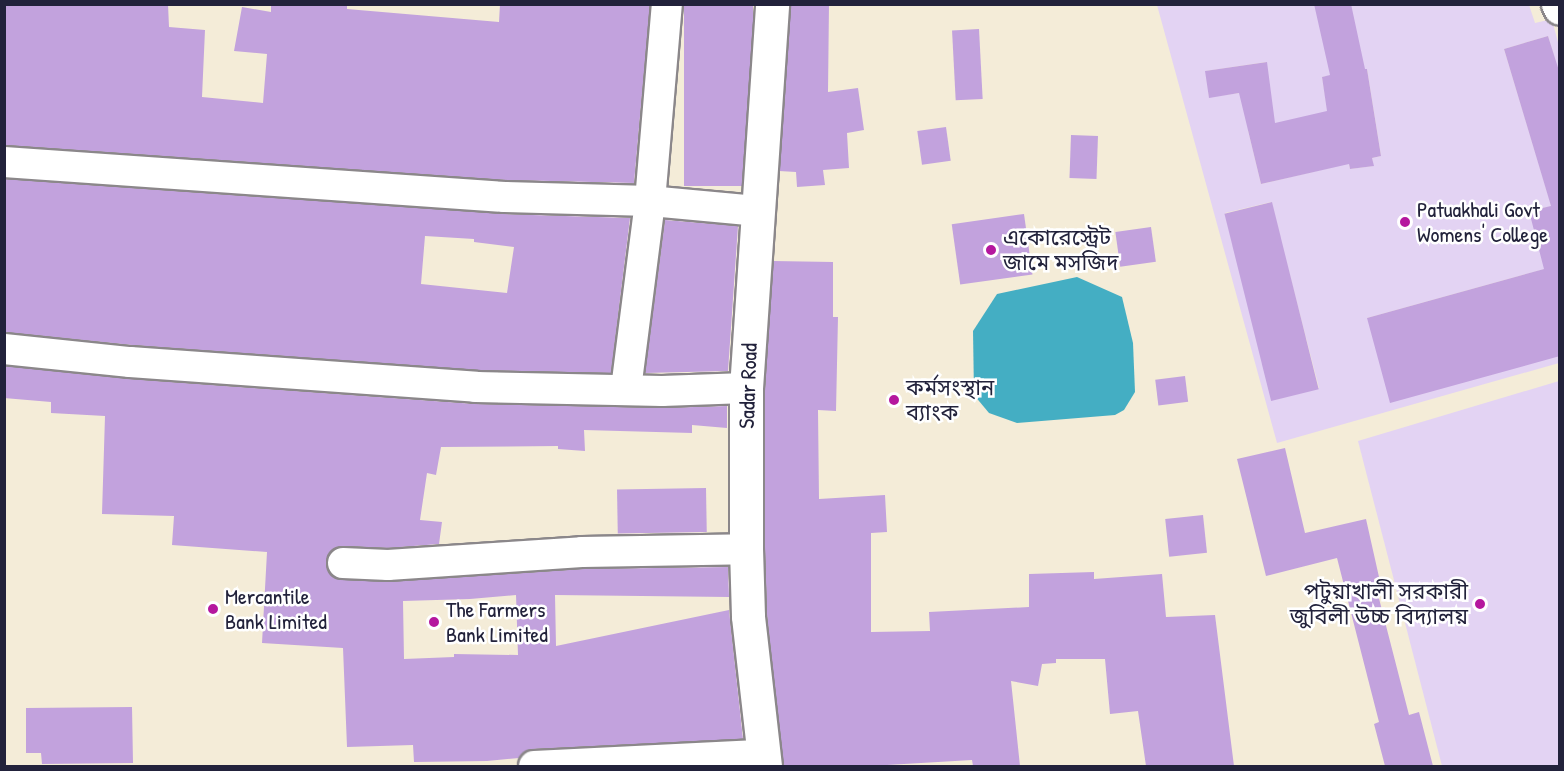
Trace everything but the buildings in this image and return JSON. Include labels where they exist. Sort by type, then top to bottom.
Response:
[{"type":"street","points":[[626,389],[650,201],[667,4]]},
{"type":"street","name":"Sadar Road","points":[[764,761],[748,616],[746,388],[772,4]]},
{"type":"street","points":[[4,162],[505,197],[650,201],[758,211]]},
{"type":"street","points":[[4,349],[130,362],[476,387],[662,391],[746,388]]},
{"type":"street","points":[[343,562],[388,565],[582,552],[746,549]]},
{"type":"street","points":[[534,766],[764,761]]},
{"type":"shaded area","name":"Patuakhali Govt Womens' College","points":[[1157,5],[1529,5],[1535,23],[1548,20],[1544,5],[1548,5],[1559,46],[1559,74],[1548,36],[1504,49],[1559,231],[1559,265],[1367,318],[1559,356],[1559,363],[1277,443]],"holes":[[[1266,62],[1270,89],[1209,97],[1206,71]],[[1367,69],[1381,156],[1372,158],[1373,166],[1350,169],[1347,153],[1335,154],[1322,77]],[[1248,130],[1329,168],[1261,184]],[[1271,202],[1319,388],[1273,400],[1225,213]],[[1547,207],[1555,236],[1530,211]]]},
{"type":"shaded area","name":"পটুয়াখালী সরকারী জুবিলী উচ্চ বিদ্যালয়","points":[[1559,381],[1559,766],[1442,766],[1358,441]]},
{"type":"water","points":[[1077,277],[1122,297],[1133,343],[1135,392],[1124,410],[1115,415],[1017,423],[989,413],[974,395],[973,331],[997,294]]},
{"type":"place","name":"Patuakhali Govt Womens' College","points":[[1405,222]]},
{"type":"place","name":"একোরেস্ট্রেট জামে মসজিদ","points":[[991,250]]},
{"type":"place","name":"কর্মসংস্থান ব্যাংক","points":[[894,400]]},
{"type":"place","name":"পটুয়াখালী সরকারী জুবিলী উচ্চ বিদ্যালয়","points":[[1480,604]]},
{"type":"place","name":"Mercantile Bank Limited","points":[[213,609]]},
{"type":"place","name":"The Farmers Bank Limited","points":[[434,622]]}]
